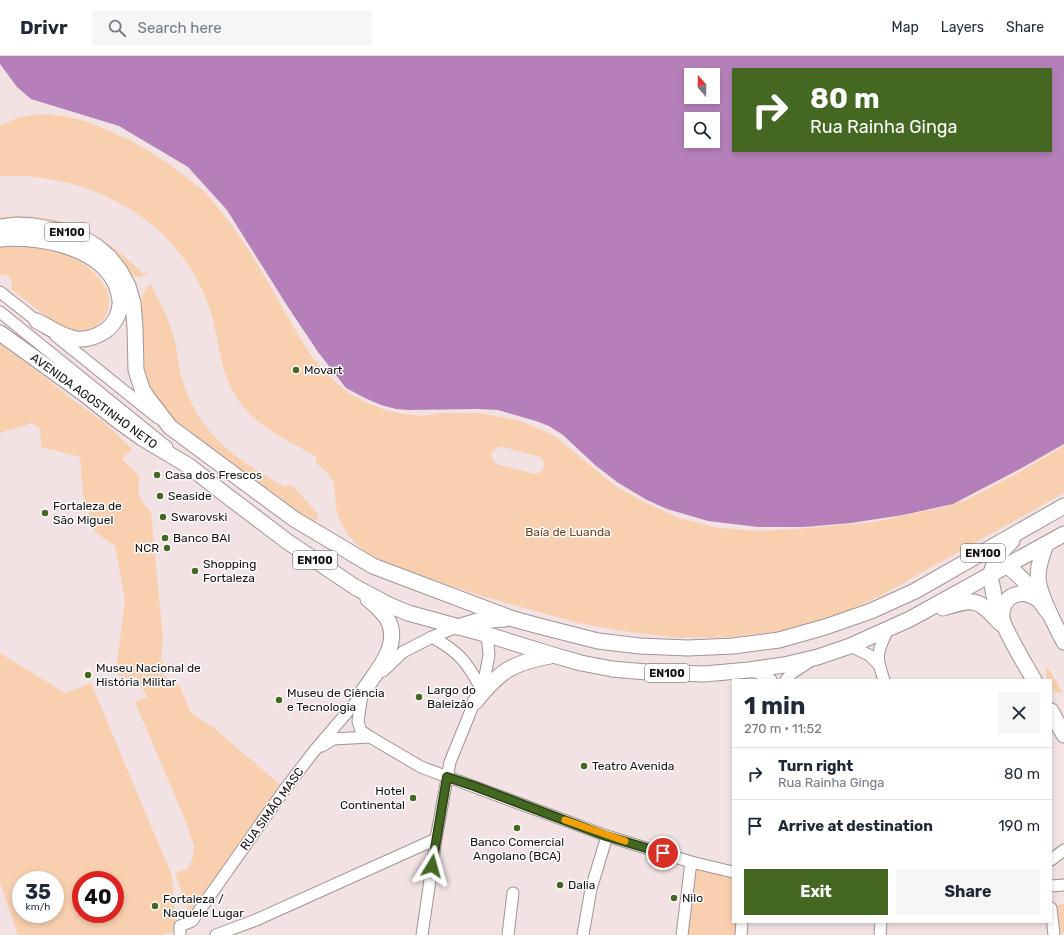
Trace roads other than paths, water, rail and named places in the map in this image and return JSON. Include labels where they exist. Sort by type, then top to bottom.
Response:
[{"type":"main road","name":"AVENIDA AGOSTINHO NETO","points":[[0,227],[17,225],[33,226],[62,231],[86,240],[109,257],[120,271],[128,286],[133,303],[135,359],[139,380],[147,397],[170,427]]},
{"type":"main road","points":[[0,239],[35,239],[68,246],[83,252],[105,269],[112,278],[119,293],[120,306],[113,324],[107,330],[95,336],[82,339],[68,337],[37,321]]},
{"type":"main road","name":"AVENIDA AGOSTINHO NETO","points":[[0,333],[142,438],[189,466]]},
{"type":"main road","name":"EN100","points":[[170,427],[305,526],[373,566],[513,619],[598,640],[640,646],[688,648],[733,646],[779,640],[825,627],[871,611],[915,591],[1064,506]]},
{"type":"main road","name":"EN100","points":[[189,466],[288,542],[356,587],[389,605],[408,613],[485,634],[581,663],[612,669],[646,672],[704,674],[784,665],[818,657],[850,646],[888,630],[990,575],[1001,562],[1046,544],[1064,534]]},
{"type":"main road","points":[[1001,562],[1003,550],[1025,529]]},
{"type":"main road","points":[[1046,544],[1040,562],[1038,579],[1050,616]]},
{"type":"main road","points":[[942,576],[973,564],[1001,562],[1017,574],[1036,598],[1050,616],[1064,642]]},
{"type":"main road","points":[[990,575],[994,597],[1003,624],[1033,679]]},
{"type":"main road","points":[[356,587],[386,617],[392,630],[392,639],[388,653],[363,693]]},
{"type":"main road","points":[[1003,624],[1001,613],[1003,606],[1012,596],[1024,593],[1036,598]]},
{"type":"main road","points":[[451,595],[466,606],[478,621],[485,634]]},
{"type":"main road","points":[[910,619],[954,604],[970,601],[986,607],[1003,624]]},
{"type":"main road","points":[[457,627],[478,621],[513,619]]},
{"type":"main road","points":[[475,702],[495,679],[506,670],[529,660],[553,655]]},
{"type":"main road","points":[[1052,714],[1064,735]]},
{"type":"street","points":[[0,292],[170,427]]},
{"type":"street","points":[[0,312],[146,429],[189,466]]},
{"type":"street","points":[[457,627],[432,637],[403,652],[363,693],[358,721],[362,731],[427,769],[447,777],[606,836],[691,862],[732,872]]},
{"type":"street","points":[[884,679],[878,664],[878,652],[888,630]]},
{"type":"street","points":[[422,935],[447,777],[452,757],[485,676],[489,655],[488,643],[485,634]]},
{"type":"street","points":[[432,637],[448,646],[463,658],[481,688]]},
{"type":"street","points":[[850,646],[869,655],[878,664]]},
{"type":"street","points":[[787,679],[792,673],[818,657]]},
{"type":"street","points":[[749,670],[764,675],[770,679]]},
{"type":"street","name":"RUA SIMÃO MASC","points":[[180,931],[192,921],[276,802],[315,750],[363,693]]},
{"type":"street","points":[[315,750],[334,739],[370,737]]},
{"type":"street","points":[[427,769],[440,765],[452,757]]},
{"type":"street","points":[[583,935],[591,889],[606,836]]},
{"type":"street","points":[[216,935],[256,920],[436,839]]},
{"type":"street","points":[[1052,859],[1064,850]]},
{"type":"street","points":[[682,935],[691,862]]},
{"type":"street","points":[[1052,886],[1064,885]]},
{"type":"street","points":[[508,935],[513,893]]},
{"type":"street","points":[[1052,917],[1054,935]]},
{"type":"street","points":[[741,935],[742,923]]},
{"type":"street","points":[[880,935],[881,923]]},
{"type":"place","name":"Movart","points":[[296,370]]},
{"type":"place","name":"Casa dos Frescos","points":[[157,475]]},
{"type":"place","name":"Seaside","points":[[160,496]]},
{"type":"place","name":"Fortaleza de São Miguel","points":[[45,513]]},
{"type":"place","name":"Swarovski","points":[[163,517]]},
{"type":"place","name":"Banco BAI","points":[[165,538]]},
{"type":"place","name":"NCR","points":[[167,548]]},
{"type":"place","name":"Shopping Fortaleza","points":[[195,571]]},
{"type":"place","name":"Museu Nacional de História Militar","points":[[88,675]]},
{"type":"place","name":"Largo do Baleizão","points":[[419,697]]},
{"type":"place","name":"Museu de Ciência e Tecnologia","points":[[279,700]]},
{"type":"place","name":"Teatro Avenida","points":[[584,766]]},
{"type":"place","name":"Hotel Continental","points":[[413,798]]},
{"type":"place","name":"Banco Comercial Angolano (BCA)","points":[[517,828]]},
{"type":"place","name":"Dalia","points":[[560,885]]},
{"type":"place","name":"Nilo","points":[[674,898]]},
{"type":"place","name":"Fortaleza / Naquele Lugar","points":[[155,906]]},
{"type":"park label","name":"Baía de Luanda","points":[[568,532]]}]
